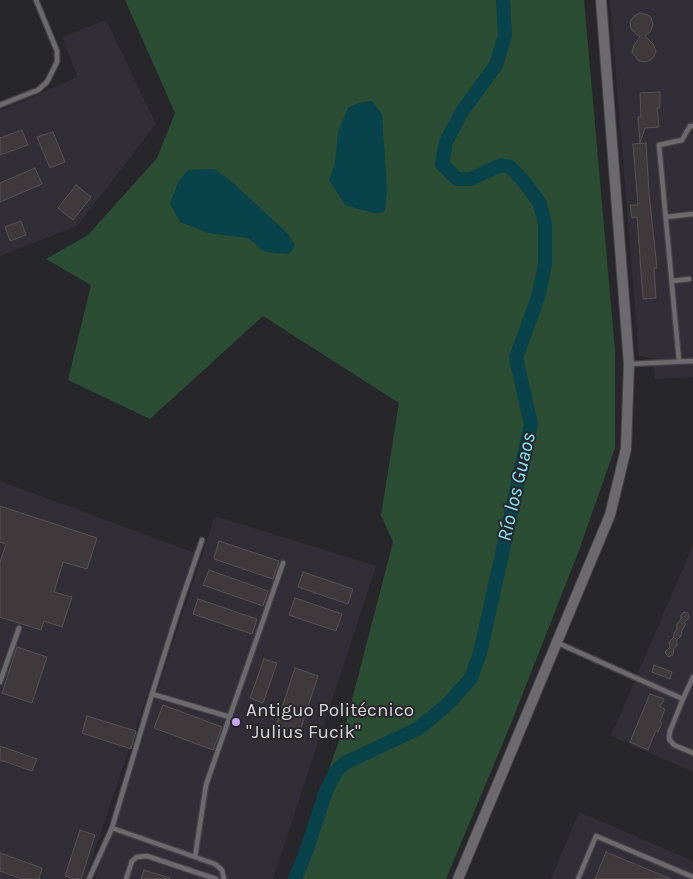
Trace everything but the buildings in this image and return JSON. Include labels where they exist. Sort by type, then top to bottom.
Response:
[{"type":"street","points":[[458,879],[610,515],[626,449],[629,364],[601,0]]},
{"type":"lane","points":[[0,106],[38,90],[47,82],[57,62],[57,52],[36,0]]},
{"type":"lane","points":[[679,361],[659,145],[682,140],[690,126],[693,126]]},
{"type":"lane","points":[[666,217],[693,214]]},
{"type":"lane","points":[[672,281],[689,279]]},
{"type":"lane","points":[[629,364],[693,361]]},
{"type":"lane","points":[[89,879],[112,828],[152,694],[202,540]]},
{"type":"lane","points":[[194,857],[206,785],[283,564]]},
{"type":"lane","points":[[0,682],[20,628]]},
{"type":"lane","points":[[556,643],[684,698]]},
{"type":"lane","points":[[0,661],[7,664]]},
{"type":"lane","points":[[693,677],[670,731],[669,739],[674,745],[693,753]]},
{"type":"lane","points":[[152,694],[230,717]]},
{"type":"lane","points":[[112,828],[215,864],[222,870],[224,879]]},
{"type":"lane","points":[[578,879],[596,836],[693,877]]},
{"type":"lane","points":[[126,879],[132,861],[137,857],[146,856],[216,879]]},
{"type":"shaded area","points":[[610,0],[693,0],[693,377],[655,379],[653,358],[639,356]]},
{"type":"shaded area","points":[[106,20],[156,124],[77,226],[0,256],[0,111],[78,77],[62,37]]},
{"type":"shaded area","points":[[0,481],[195,553],[85,879],[0,879]]},
{"type":"shaded area","name":"Antiguo Politécnico \"Julius Fucik\"","points":[[215,516],[376,566],[273,879],[95,879]]},
{"type":"shaded area","points":[[693,545],[693,772],[611,736]]},
{"type":"shaded area","points":[[579,812],[693,861],[693,879],[551,879]]},
{"type":"green space","points":[[125,0],[584,0],[615,351],[615,448],[578,553],[512,721],[446,879],[289,879],[347,719],[393,542],[381,515],[399,403],[263,316],[150,419],[68,380],[91,285],[46,259],[88,235],[157,158],[175,113]]},
{"type":"water","points":[[372,101],[382,114],[387,190],[385,211],[377,214],[345,205],[329,180],[335,163],[338,133],[348,108],[358,103]]},
{"type":"water","points":[[214,169],[231,181],[288,234],[295,246],[289,254],[265,252],[248,238],[208,233],[180,222],[170,203],[179,181],[188,170]]},
{"type":"waterway","name":"Río los Guaos","points":[[295,879],[326,791],[336,771],[345,763],[419,728],[448,704],[471,678],[480,653],[531,424],[516,358],[538,297],[545,265],[545,223],[539,202],[522,179],[510,167],[501,165],[471,179],[457,179],[442,164],[446,142],[461,113],[496,65],[505,36],[503,0]]},
{"type":"place","name":"Antiguo Politécnico \"Julius Fucik\"","points":[[236,722]]}]
